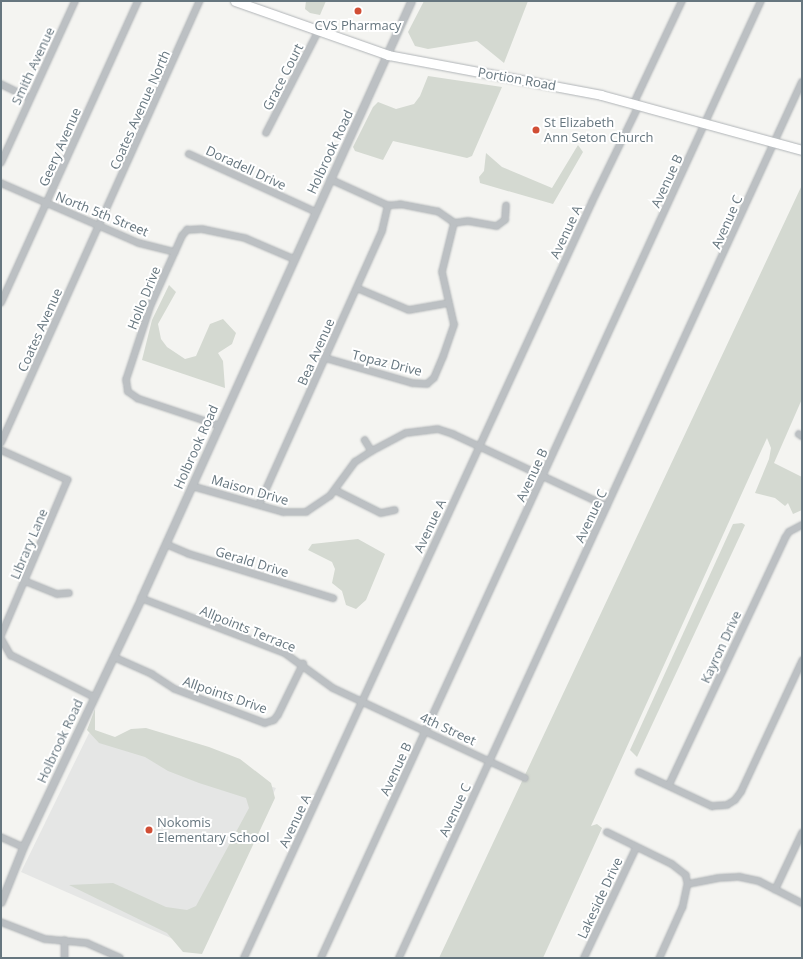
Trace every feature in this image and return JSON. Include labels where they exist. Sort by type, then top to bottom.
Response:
[{"type":"main road","name":"Portion Road","points":[[235,1],[318,32],[388,55],[551,85],[637,104],[802,150]]},
{"type":"street","name":"Smith Avenue","points":[[1,163],[75,1]]},
{"type":"street","name":"Geery Avenue","points":[[1,302],[138,1]]},
{"type":"street","name":"Coates Avenue North","points":[[99,227],[200,1]]},
{"type":"street","name":"Holbrook Road","points":[[1,902],[23,847],[114,657],[166,544],[294,259],[388,55],[411,1]]},
{"type":"street","name":"Avenue A","points":[[244,958],[637,104],[682,1]]},
{"type":"street","name":"Avenue B","points":[[321,958],[761,1]]},
{"type":"street","name":"Grace Court","points":[[266,133],[318,32]]},
{"type":"street","name":"Avenue C","points":[[399,958],[802,82]]},
{"type":"street","points":[[1,84],[30,98]]},
{"type":"street","name":"Doradell Drive","points":[[189,154],[316,212]]},
{"type":"street","points":[[331,180],[388,206],[401,205],[438,212],[454,223],[468,221],[497,226],[505,220],[506,206]]},
{"type":"street","name":"North 5th Street","points":[[1,183],[99,227],[139,243],[175,252]]},
{"type":"street","name":"Bea Avenue","points":[[259,505],[382,231],[388,206]]},
{"type":"street","name":"Topaz Drive","points":[[325,358],[412,383],[427,384],[434,378],[454,331],[454,318],[448,303],[442,265],[451,241],[454,223]]},
{"type":"street","name":"Coates Avenue","points":[[1,443],[99,227]]},
{"type":"street","name":"Hollo Drive","points":[[219,426],[138,399],[130,394],[126,386],[150,307],[185,232],[193,228],[252,240],[294,259]]},
{"type":"street","points":[[357,288],[409,310],[448,303]]},
{"type":"street","name":"Maison Drive","points":[[192,486],[283,512],[301,513],[320,505],[335,490],[355,462],[402,434],[422,429],[447,431],[607,506]]},
{"type":"street","points":[[365,440],[372,451]]},
{"type":"street","name":"Library Lane","points":[[1,450],[68,480],[1,638],[6,650],[15,658],[94,697]]},
{"type":"street","points":[[335,490],[381,513],[395,510]]},
{"type":"street","name":"Kayron Drive","points":[[668,785],[785,538],[794,528],[802,525]]},
{"type":"street","name":"Gerald Drive","points":[[166,544],[189,554],[333,598]]},
{"type":"street","points":[[25,581],[57,594],[69,593]]},
{"type":"street","name":"Allpoints Terrace","points":[[141,598],[275,649],[303,664],[319,680],[362,702]]},
{"type":"street","name":"Allpoints Drive","points":[[114,657],[152,674],[181,692],[265,723],[274,720],[278,716],[303,664]]},
{"type":"street","points":[[639,772],[712,806],[727,805],[735,800],[741,792],[802,661]]},
{"type":"street","name":"4th Street","points":[[362,702],[525,778]]},
{"type":"street","points":[[606,832],[680,869],[686,875],[688,884],[683,907],[660,958]]},
{"type":"street","points":[[776,890],[802,833]]},
{"type":"street","points":[[1,837],[23,847]]},
{"type":"street","name":"Lakeside Drive","points":[[584,958],[636,848]]},
{"type":"street","points":[[688,884],[718,878],[740,877],[759,881],[802,903]]},
{"type":"street","points":[[1,922],[45,939],[87,943],[120,958]]},
{"type":"street","points":[[65,940],[65,958]]},
{"type":"shaded area","points":[[306,1],[326,1],[320,15],[310,13],[305,9]]},
{"type":"shaded area","points":[[424,1],[528,1],[504,63],[477,41],[428,49],[415,46],[408,32]]},
{"type":"shaded area","points":[[428,76],[502,87],[472,156],[467,158],[393,141],[383,160],[355,151],[353,147],[373,107],[378,102],[396,109],[414,104],[420,96]]},
{"type":"shaded area","points":[[578,145],[583,152],[553,204],[480,183],[479,177],[484,171],[486,153],[502,167],[552,188]]},
{"type":"shaded area","points":[[802,185],[802,399],[774,463],[802,477],[802,510],[793,514],[788,503],[785,506],[775,498],[755,493],[769,459],[771,448],[767,438],[591,826],[597,824],[602,828],[543,958],[439,958]]},
{"type":"shaded area","points":[[169,285],[176,292],[158,324],[161,339],[167,347],[185,359],[196,356],[210,324],[223,319],[236,333],[232,344],[218,353],[223,361],[225,388],[142,360],[152,320]]},
{"type":"shaded area","points":[[742,523],[745,525],[637,757],[630,750],[733,524]]},
{"type":"shaded area","points":[[358,539],[385,554],[366,600],[356,609],[346,605],[342,591],[332,583],[335,569],[332,562],[308,550],[312,544]]},
{"type":"shaded area","points":[[95,709],[95,730],[115,737],[131,729],[146,728],[209,747],[240,759],[271,783],[275,798],[202,954],[183,952],[167,933],[69,885],[113,883],[166,907],[187,910],[196,906],[249,808],[246,798],[168,771],[145,757],[99,743],[87,730]]},
{"type":"shaded area","name":"Nokomis Elementary School","points":[[89,733],[276,788],[198,950],[21,872]]},
{"type":"place","name":"CVS Pharmacy","points":[[358,11]]},
{"type":"place","name":"St Elizabeth Ann Seton Church","points":[[536,130]]},
{"type":"place","name":"Nokomis Elementary School","points":[[149,830]]}]
